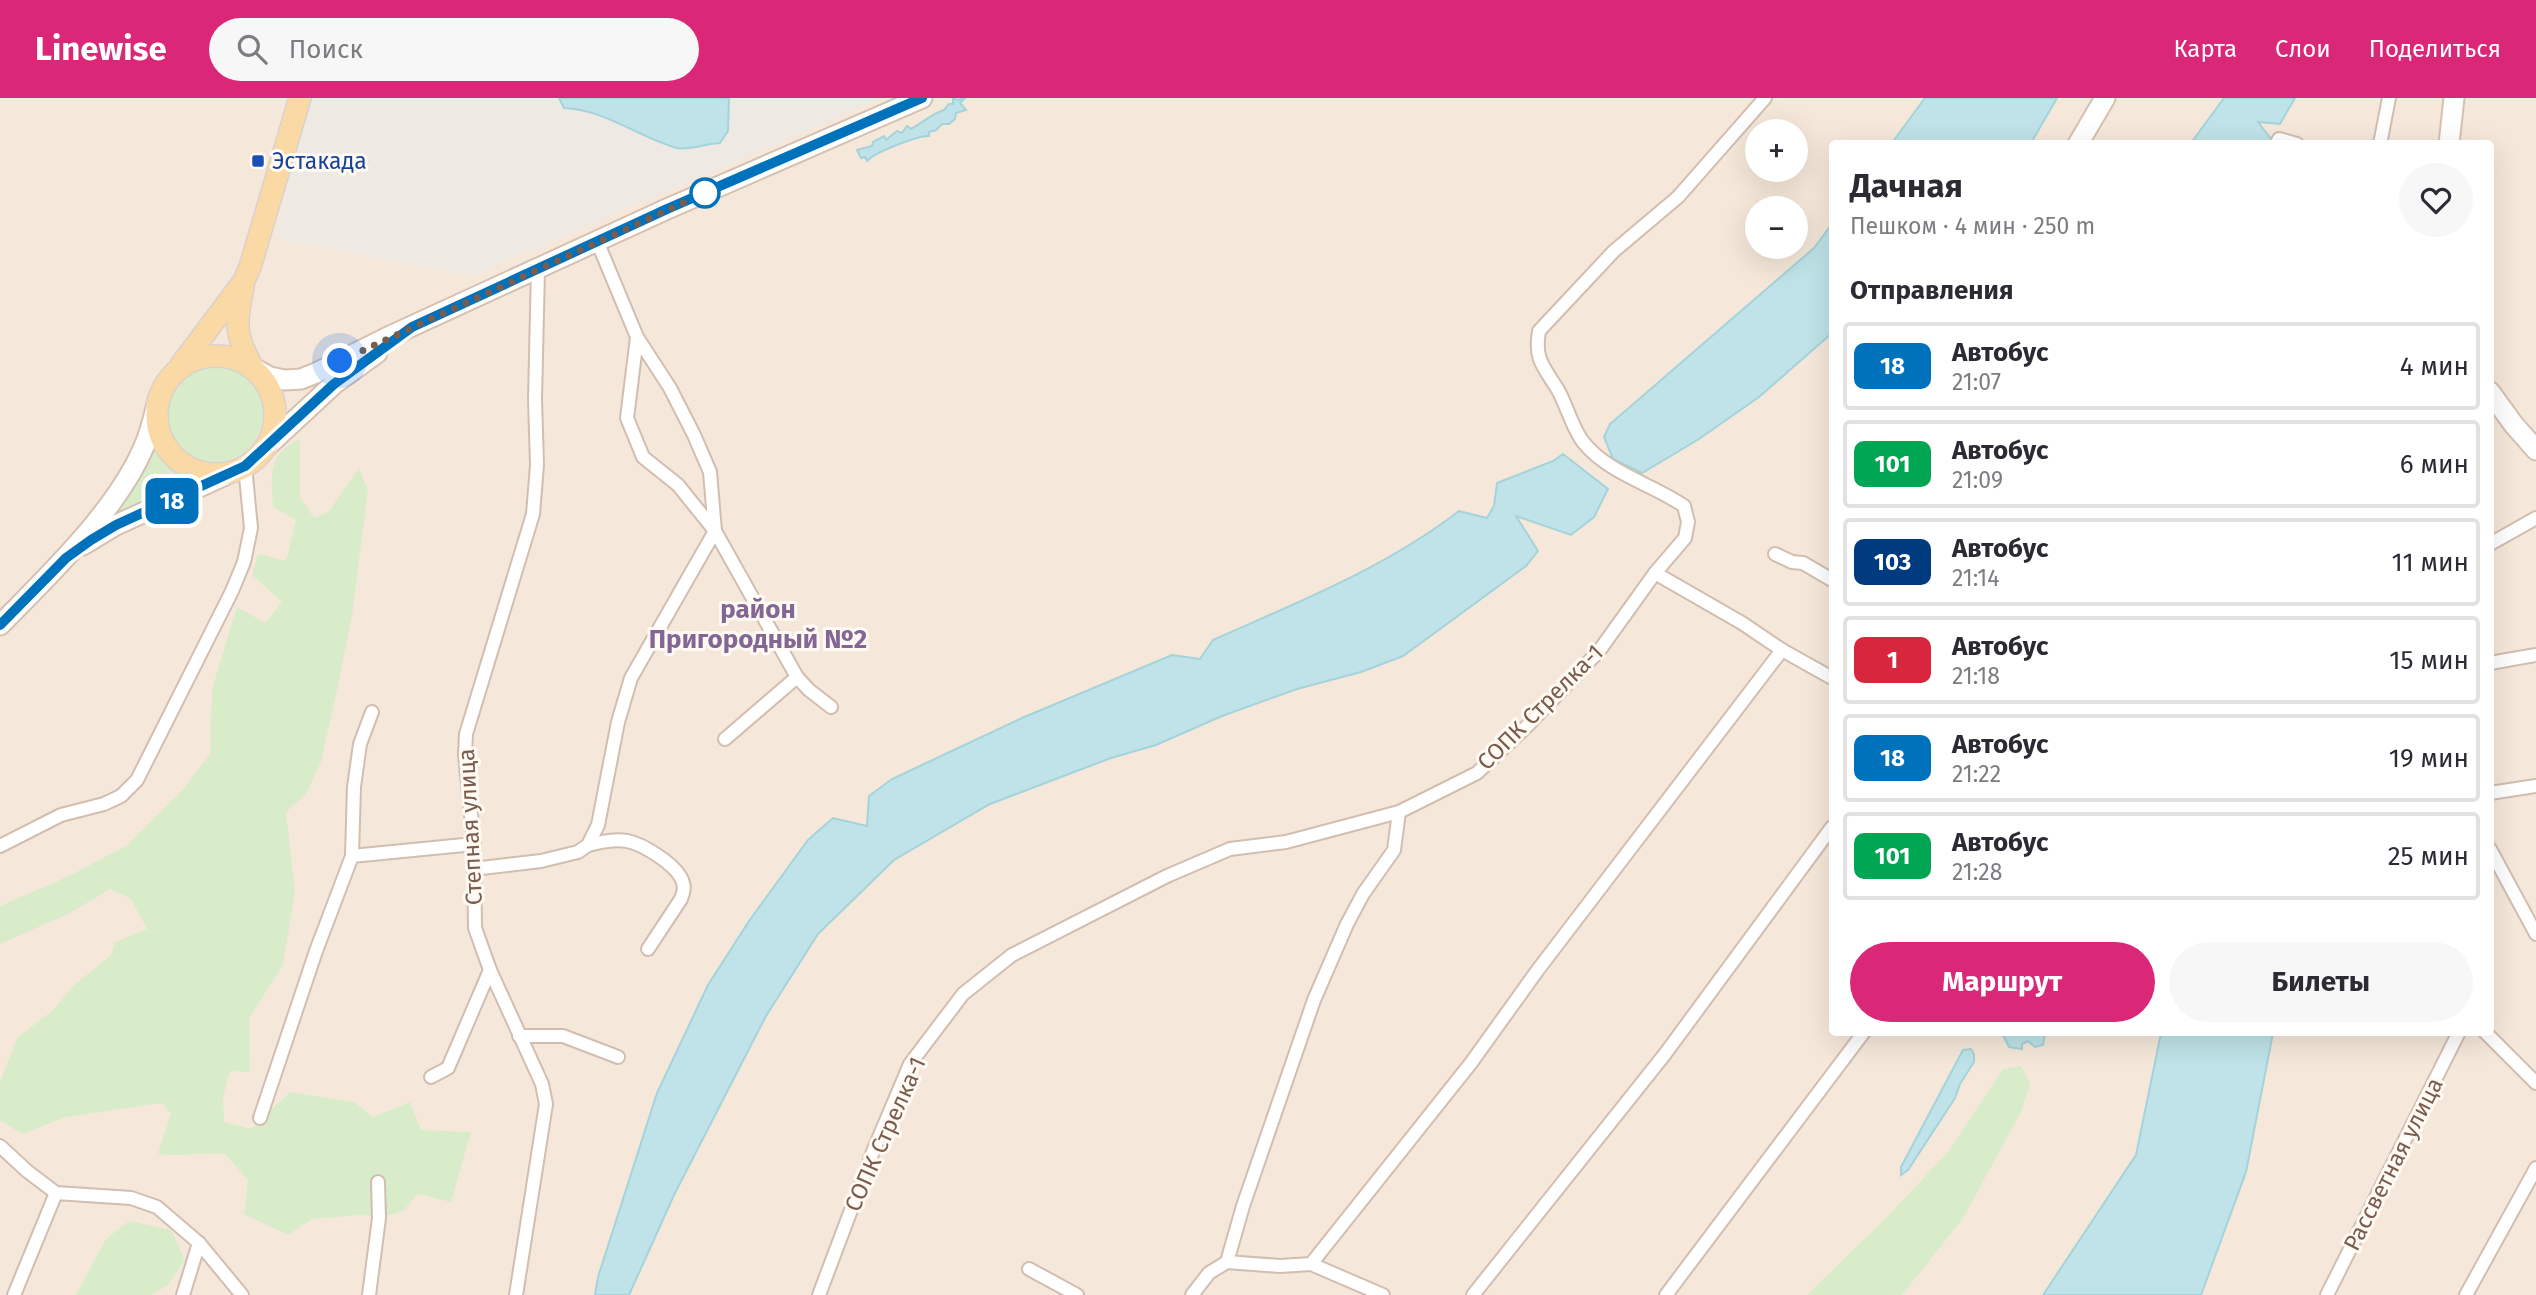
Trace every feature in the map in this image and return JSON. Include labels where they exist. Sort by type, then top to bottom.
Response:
[{"type":"main road","points":[[264,449],[272,433],[273,398],[268,384],[240,345],[237,332],[238,311],[244,281],[259,240],[300,98]]},
{"type":"main road","points":[[177,369],[195,359],[232,357],[270,377],[301,379],[597,241],[922,98]]},
{"type":"main road","points":[[2080,140],[2105,98]]},
{"type":"main road","points":[[2449,140],[2454,98]]},
{"type":"main road","points":[[0,625],[66,558],[132,471],[147,439],[166,382],[195,350],[244,281]]},
{"type":"main road","points":[[66,558],[116,525],[240,469],[334,384],[412,327]]},
{"type":"main road","points":[[159,397],[156,413],[158,429],[164,444],[174,457],[187,467],[202,473],[218,474],[240,469]]},
{"type":"main road","points":[[2494,397],[2536,450]]},
{"type":"street","name":"СОПК Стрелка-1","points":[[819,1295],[874,1149],[910,1064],[963,994],[1012,955],[1167,876],[1230,849],[1286,842],[1399,812],[1477,774],[1599,651],[1655,573],[1685,538],[1688,522],[1684,506],[1610,465],[1583,443],[1558,390],[1543,368],[1536,348],[1539,331],[1614,251],[1678,197],[1765,98]]},
{"type":"street","points":[[2381,140],[2389,98]]},
{"type":"street","points":[[589,845],[598,825],[618,722],[631,678],[715,531],[710,472],[670,388],[637,337],[597,241]]},
{"type":"street","name":"Степная улица","points":[[516,1295],[546,1104],[542,1084],[490,970],[475,928],[474,844],[465,755],[466,734],[533,514],[537,465],[535,399],[538,269]]},
{"type":"street","points":[[637,337],[627,418],[643,457],[678,485],[715,531],[797,677],[831,708]]},
{"type":"street","points":[[0,846],[61,815],[104,804],[121,796],[137,780],[244,562],[251,528],[240,469]]},
{"type":"street","points":[[2494,542],[2536,518]]},
{"type":"street","points":[[1775,555],[1803,563],[1829,578]]},
{"type":"street","points":[[1655,573],[1829,676]]},
{"type":"street","points":[[1311,1264],[1471,1063],[1537,971],[1782,650]]},
{"type":"street","points":[[2494,662],[2536,655]]},
{"type":"street","points":[[725,739],[797,677]]},
{"type":"street","points":[[260,1118],[316,951],[352,856],[358,755],[372,712]]},
{"type":"street","points":[[2494,792],[2536,786]]},
{"type":"street","points":[[1227,1262],[1243,1206],[1314,1000],[1352,914],[1394,850],[1399,812]]},
{"type":"street","points":[[1472,1295],[1665,1054],[1829,831]]},
{"type":"street","points":[[473,869],[541,861],[610,841],[638,844],[653,852],[680,875],[684,890],[681,899],[648,949]]},
{"type":"street","points":[[352,856],[474,844]]},
{"type":"street","points":[[2494,856],[2536,934]]},
{"type":"street","points":[[431,1077],[448,1068],[490,970]]},
{"type":"street","points":[[519,1036],[563,1036],[618,1057]]},
{"type":"street","points":[[1666,1295],[1861,1036]]},
{"type":"street","name":"Рассветная улица","points":[[2327,1295],[2457,1036]]},
{"type":"street","points":[[2489,1036],[2536,1083]]},
{"type":"street","points":[[0,1146],[56,1193],[131,1198],[157,1207],[199,1243],[242,1295]]},
{"type":"street","points":[[2466,1295],[2536,1168]]},
{"type":"street","points":[[369,1295],[379,1218],[378,1182]]},
{"type":"street","points":[[14,1295],[56,1193]]},
{"type":"street","points":[[183,1295],[199,1243]]},
{"type":"street","points":[[1192,1295],[1209,1273],[1227,1262],[1280,1266],[1311,1264],[1383,1295]]},
{"type":"street","points":[[1029,1269],[1077,1295]]},
{"type":"shaded area","points":[[0,98],[2536,98],[2536,1295],[0,1295]]},
{"type":"shaded area","points":[[310,98],[883,98],[471,276],[275,238]]},
{"type":"green space","points":[[215,366],[233,370],[249,380],[259,396],[263,414],[259,432],[249,448],[233,458],[215,462],[197,458],[181,448],[171,432],[167,414],[171,396],[181,380],[197,370]]},
{"type":"green space","points":[[151,431],[165,455],[205,478],[97,529]]},
{"type":"green space","points":[[300,439],[300,497],[314,518],[329,511],[359,468],[368,491],[352,615],[321,762],[306,794],[286,812],[295,892],[283,965],[249,1018],[250,1072],[230,1071],[223,1097],[224,1122],[251,1129],[290,1092],[354,1102],[373,1117],[410,1102],[421,1130],[471,1132],[451,1202],[418,1194],[403,1211],[382,1217],[360,1215],[312,1219],[288,1235],[244,1214],[248,1180],[225,1154],[158,1154],[171,1113],[162,1103],[66,1117],[22,1134],[0,1120],[0,1082],[17,1038],[53,1010],[73,986],[111,955],[115,942],[147,929],[131,899],[110,889],[68,914],[0,944],[0,906],[69,876],[126,846],[183,790],[210,754],[212,689],[237,607],[265,623],[282,602],[252,575],[258,554],[286,561],[296,520],[273,507],[273,467],[282,452]]},
{"type":"green space","points":[[2021,1066],[2030,1083],[2022,1110],[1963,1218],[1902,1295],[1807,1295],[1885,1219],[1949,1151],[2003,1069]]},
{"type":"green space","points":[[129,1221],[171,1230],[185,1260],[168,1285],[151,1295],[76,1295],[106,1239]]},
{"type":"water","points":[[559,98],[729,98],[728,131],[720,143],[677,148],[594,114],[564,108]]},
{"type":"water","points":[[953,98],[965,98],[960,103],[966,110],[956,113],[955,119],[949,124],[942,124],[929,132],[929,136],[897,145],[867,161],[865,157],[861,158],[857,150],[872,146],[873,142],[884,136],[886,140],[897,131],[902,133],[907,126],[911,129],[953,104]]},
{"type":"water","points":[[1925,98],[2057,98],[2033,140],[1894,140]]},
{"type":"water","points":[[2224,98],[2295,98],[2280,124],[2258,122],[2270,140],[2193,140]]},
{"type":"water","points":[[1829,228],[1829,336],[1759,397],[1699,439],[1642,473],[1613,459],[1604,437],[1610,424],[1801,259],[1808,259],[1808,253]]},
{"type":"water","points":[[1563,454],[1608,489],[1594,517],[1571,535],[1516,516],[1538,551],[1526,566],[1403,656],[1361,672],[1297,689],[1222,716],[1156,745],[1111,758],[990,804],[894,860],[818,934],[766,1016],[674,1195],[629,1295],[595,1295],[598,1277],[657,1093],[708,985],[749,921],[808,840],[833,818],[867,826],[869,796],[892,779],[1022,718],[1172,655],[1200,659],[1213,640],[1309,598],[1371,567],[1459,511],[1487,518],[1494,506],[1497,483],[1553,461]]},
{"type":"water","points":[[2004,1036],[2044,1036],[2043,1045],[2035,1047],[2028,1041],[2022,1044],[2022,1049],[2009,1047]]},
{"type":"water","points":[[2160,1036],[2272,1036],[2246,1172],[2201,1295],[2043,1295],[2136,1155]]},
{"type":"water","points":[[1971,1049],[1974,1062],[1960,1084],[1955,1098],[1908,1170],[1901,1175],[1901,1167],[1963,1050]]},
{"type":"bus line","name":"18","points":[[0,625],[66,558],[116,525],[245,466],[334,384],[412,327],[667,209],[922,98]]},
{"type":"place","name":"Эстакада","points":[[258,161]]},
{"type":"district","name":"район Пригородный №2","points":[[758,624]]},
{"type":"route","points":[[340,361],[711,190],[705,193]]}]
